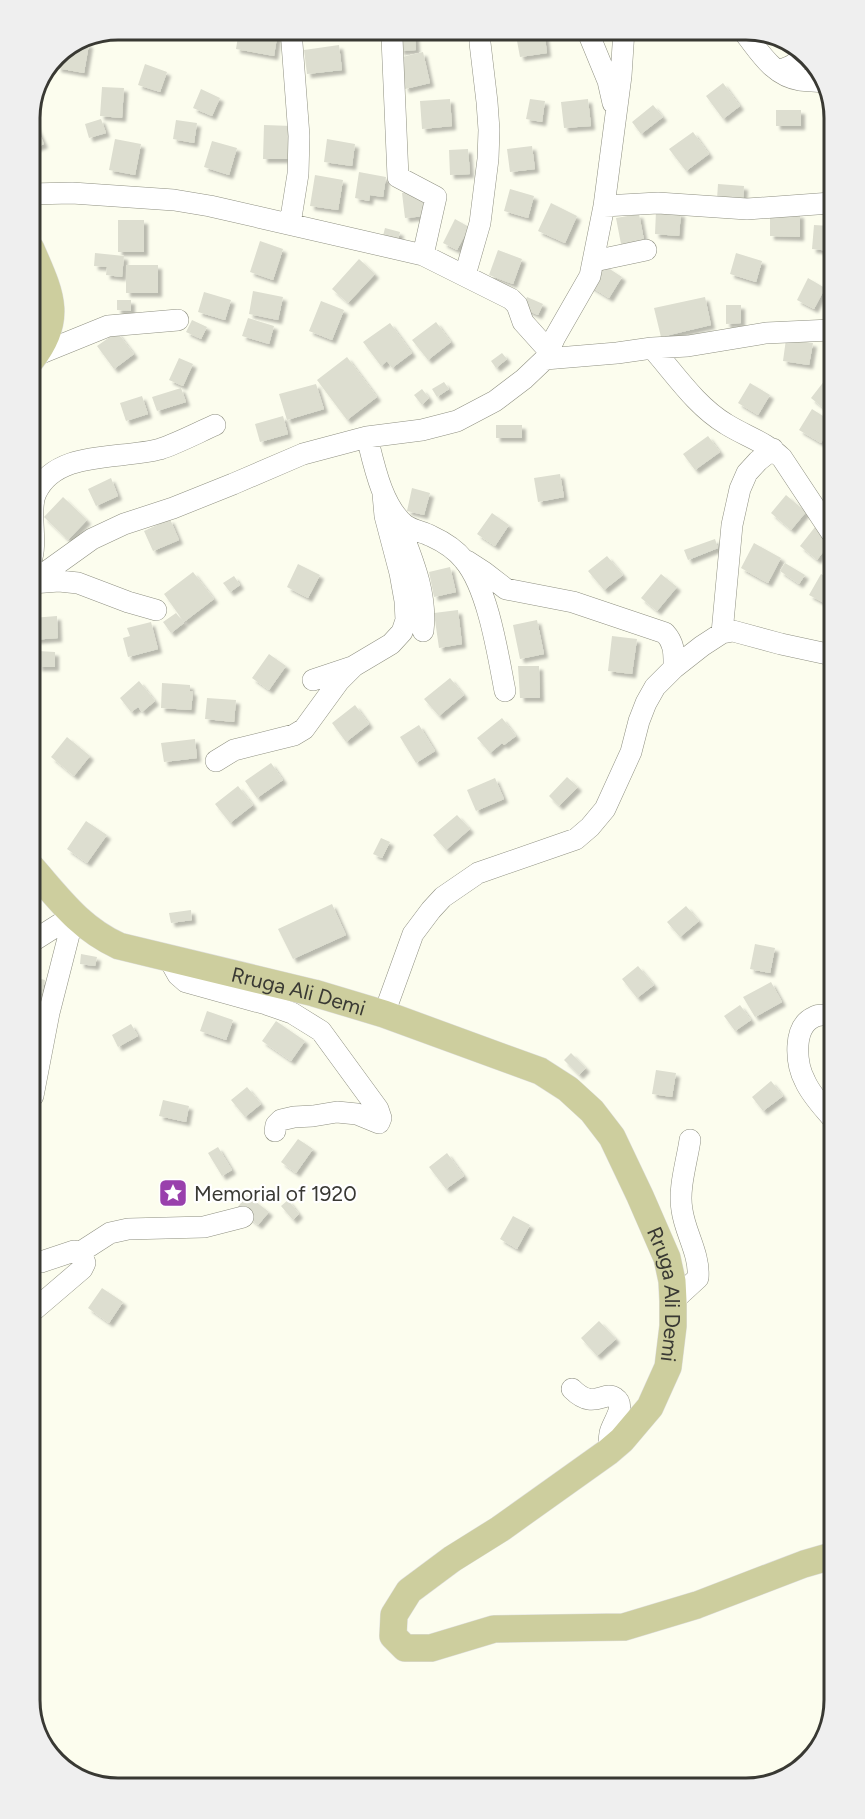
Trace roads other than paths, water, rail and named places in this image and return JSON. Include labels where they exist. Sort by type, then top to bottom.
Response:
[{"type":"main road","points":[[41,274],[51,306],[51,319],[41,344]]},
{"type":"main road","name":"Rruga Ali Demi","points":[[41,878],[74,915],[103,938],[119,946],[314,993],[384,1014],[540,1071],[568,1089],[592,1111],[612,1137],[640,1196],[667,1258],[674,1301],[668,1367],[650,1407],[622,1440],[608,1452],[500,1529],[452,1559],[408,1592],[394,1615],[393,1636],[405,1648],[431,1648],[494,1629],[624,1627],[697,1605],[824,1558]]},
{"type":"street","points":[[290,224],[298,174],[299,136],[292,40]]},
{"type":"street","points":[[392,40],[398,177],[436,197],[423,255]]},
{"type":"street","points":[[591,41],[608,81],[615,111]]},
{"type":"street","points":[[41,576],[92,538],[124,524],[173,508],[303,454],[367,437],[422,430],[457,421],[495,401],[524,379],[547,355],[590,276],[604,206],[621,76],[623,41]]},
{"type":"street","points":[[750,41],[765,60],[783,75],[798,80],[815,81]]},
{"type":"street","points":[[465,275],[480,223],[488,159],[489,130],[480,43]]},
{"type":"street","points":[[778,71],[799,61]]},
{"type":"street","points":[[41,194],[72,193],[174,200],[210,206],[423,255],[511,299],[517,305],[523,321],[547,355]]},
{"type":"street","points":[[604,206],[658,203],[747,209],[824,204]]},
{"type":"street","points":[[594,261],[646,250]]},
{"type":"street","points":[[41,354],[108,326],[178,320]]},
{"type":"street","points":[[547,355],[617,353],[688,346],[766,333],[824,330]]},
{"type":"street","points":[[652,348],[702,404],[725,424],[773,449],[782,458],[824,521]]},
{"type":"street","points":[[41,486],[58,469],[76,462],[134,455],[162,448],[215,425]]},
{"type":"street","points":[[367,437],[383,494],[414,565],[425,615],[423,631]]},
{"type":"street","points":[[722,633],[732,525],[740,489],[747,473],[773,449]]},
{"type":"street","points":[[383,494],[406,526],[431,536],[449,547],[506,589],[573,602],[665,633],[674,647],[674,668]]},
{"type":"street","points":[[313,680],[354,666],[391,644],[402,632],[406,620],[405,601],[385,516],[383,494]]},
{"type":"street","points":[[464,560],[483,599],[505,691]]},
{"type":"street","points":[[41,581],[59,580],[78,583],[156,610]]},
{"type":"street","points":[[384,1014],[413,934],[443,897],[478,873],[576,839],[605,809],[631,752],[646,703],[655,687],[674,668],[722,633],[733,631],[824,653]]},
{"type":"street","points":[[216,761],[234,750],[294,735],[304,729],[339,681],[354,666]]},
{"type":"street","points":[[40,936],[74,915]]},
{"type":"street","points":[[40,1058],[49,1013],[74,915]]},
{"type":"street","points":[[169,959],[178,975],[186,982],[292,1013],[321,1031],[378,1109],[381,1118],[379,1123],[357,1114],[337,1112],[294,1117],[281,1120],[276,1125],[275,1131]]},
{"type":"street","points":[[824,1016],[815,1016],[807,1022],[801,1031],[797,1048],[799,1066],[806,1083],[824,1108]]},
{"type":"street","points":[[674,1301],[698,1278],[697,1259],[681,1209],[690,1140]]},
{"type":"street","points":[[79,1253],[110,1233],[129,1229],[204,1227],[243,1217]]},
{"type":"street","points":[[40,1262],[74,1251],[79,1253],[85,1263],[82,1269],[40,1305]]},
{"type":"street","points":[[572,1389],[579,1397],[588,1400],[610,1396],[616,1398],[620,1404],[620,1411],[610,1434],[608,1452]]},
{"type":"place","name":"Memorial of 1920","points":[[173,1193]]}]
